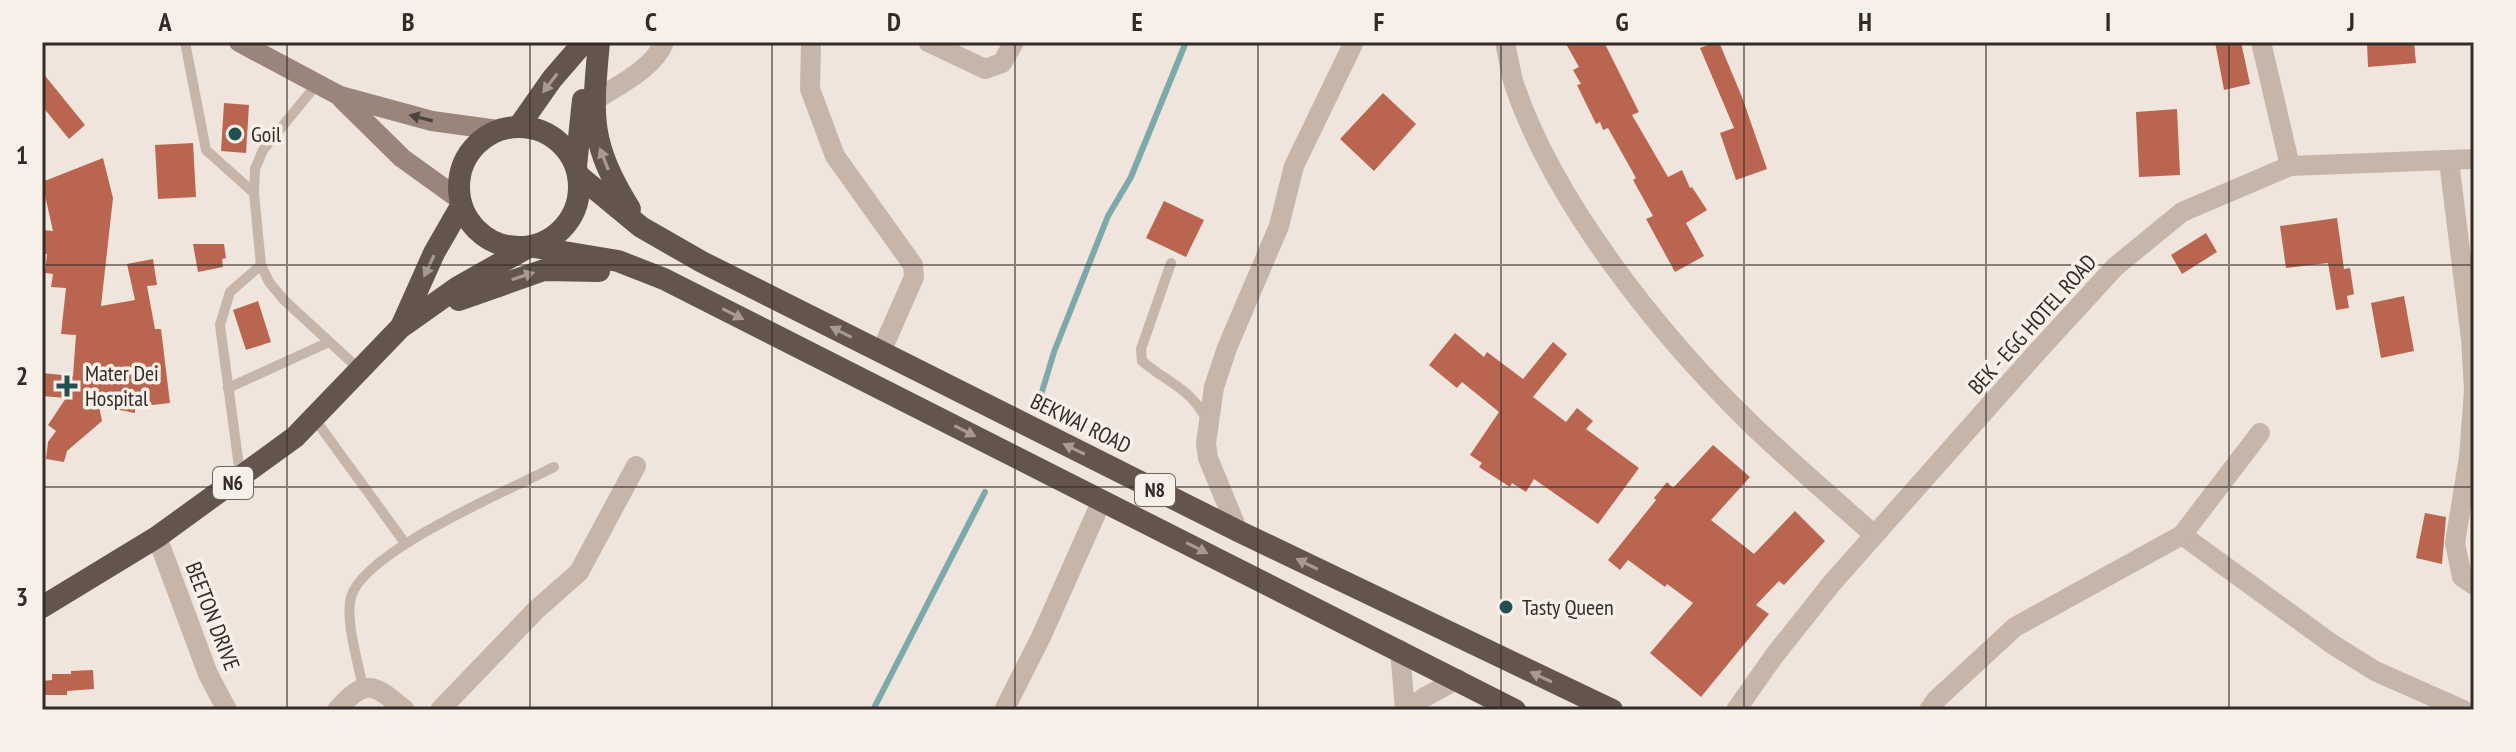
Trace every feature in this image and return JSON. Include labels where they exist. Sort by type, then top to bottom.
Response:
[{"type":"highway","name":"N6","points":[[400,328],[460,202],[462,165],[471,150],[483,138],[508,128],[584,42]]},
{"type":"highway","name":"N6","points":[[42,607],[157,537],[295,437],[400,328],[458,287],[530,247],[551,240],[565,227],[575,212],[579,194],[577,171],[586,78],[598,42]]},
{"type":"highway","points":[[598,42],[594,101],[597,144],[612,179],[641,227]]},
{"type":"highway","points":[[508,128],[543,131],[563,145],[577,171]]},
{"type":"highway","name":"N8","points":[[577,171],[641,227]]},
{"type":"highway","points":[[460,202],[471,225],[487,239],[506,247],[530,247]]},
{"type":"highway","name":"BEKWAI ROAD","points":[[641,227],[702,262],[1238,531],[1612,710]]},
{"type":"highway","name":"N8","points":[[530,247],[618,261],[664,279],[1458,679],[1491,704],[1515,710]]},
{"type":"highway","points":[[423,312],[544,270],[574,269],[664,279]]},
{"type":"main road","points":[[239,42],[340,96],[432,121],[508,128]]},
{"type":"main road","points":[[340,96],[402,158],[460,202]]},
{"type":"street","points":[[594,101],[647,64],[664,42]]},
{"type":"street","points":[[811,42],[810,89],[835,156],[913,265],[914,277],[881,352]]},
{"type":"street","points":[[928,42],[985,69],[1002,63],[1014,42]]},
{"type":"street","points":[[1238,531],[1208,458],[1206,443],[1214,387],[1227,348],[1279,226],[1294,166],[1354,42]]},
{"type":"street","points":[[1505,42],[1514,83],[1544,152],[1582,220],[1650,314],[1747,420],[1874,535]]},
{"type":"street","points":[[2261,42],[2290,166]]},
{"type":"street","name":"BEK - EGG HOTEL ROAD","points":[[1736,710],[1774,656],[1874,535],[2115,267],[2182,212],[2290,166],[2474,159]]},
{"type":"street","points":[[2449,161],[2471,339],[2474,390],[2469,457],[2455,543],[2462,577],[2474,585]]},
{"type":"street","points":[[1929,710],[2015,627],[2182,535],[2260,433]]},
{"type":"street","points":[[440,710],[536,610],[579,572],[636,466]]},
{"type":"street","points":[[1004,710],[1041,637],[1102,500]]},
{"type":"street","points":[[2182,535],[2332,644],[2375,671],[2463,710]]},
{"type":"street","name":"BEETON DRIVE","points":[[157,537],[208,674],[227,710]]},
{"type":"street","points":[[1400,650],[1407,710],[1458,679]]},
{"type":"street","points":[[337,710],[353,692],[363,687],[382,691],[405,710]]},
{"type":"lane","points":[[185,42],[206,150],[254,193]]},
{"type":"lane","points":[[317,84],[263,150],[255,169],[254,193],[261,265],[269,282],[284,300],[359,369]]},
{"type":"lane","points":[[1171,263],[1141,349],[1142,361],[1188,392],[1208,422]]},
{"type":"lane","points":[[241,477],[220,325],[230,292],[261,265]]},
{"type":"lane","points":[[228,388],[329,342]]},
{"type":"lane","points":[[314,418],[405,543]]},
{"type":"lane","points":[[363,687],[350,620],[350,601],[356,583],[405,543],[554,467]]},
{"type":"building","points":[[1565,42],[1604,42],[1639,112],[1632,115],[1668,177],[1682,170],[1690,188],[1707,210],[1686,223],[1704,256],[1675,272],[1646,219],[1653,216],[1633,180],[1636,178],[1608,128],[1603,130],[1600,122],[1596,124],[1577,85],[1581,84],[1573,70],[1579,67]]},
{"type":"building","points":[[1719,42],[1742,97],[1767,169],[1736,180],[1720,133],[1734,128],[1700,48]]},
{"type":"building","points":[[2215,42],[2241,42],[2250,84],[2224,90]]},
{"type":"building","points":[[2367,42],[2414,42],[2416,63],[2368,67]]},
{"type":"building","points":[[42,72],[85,125],[69,139],[42,106]]},
{"type":"building","points":[[1383,93],[1416,124],[1374,171],[1340,139]]},
{"type":"building","points":[[224,103],[249,105],[246,153],[221,151]]},
{"type":"building","points":[[2177,109],[2180,175],[2139,177],[2136,112]]},
{"type":"building","points":[[193,143],[196,197],[158,199],[155,145]]},
{"type":"building","points":[[103,158],[113,198],[101,306],[135,300],[127,264],[153,259],[157,285],[147,286],[155,329],[161,329],[170,403],[135,407],[135,413],[99,406],[102,421],[67,451],[64,462],[46,459],[48,442],[56,431],[48,425],[66,398],[42,396],[42,373],[73,376],[76,335],[61,334],[66,288],[51,287],[53,274],[45,273],[47,254],[42,254],[42,230],[53,231],[42,182]]},
{"type":"building","points":[[1164,201],[1204,220],[1186,257],[1146,238]]},
{"type":"building","points":[[2337,218],[2344,269],[2350,268],[2354,294],[2347,296],[2349,308],[2336,310],[2328,263],[2286,268],[2280,226]]},
{"type":"building","points":[[2206,233],[2217,252],[2182,274],[2171,255]]},
{"type":"building","points":[[193,244],[224,244],[226,258],[222,259],[223,267],[198,272]]},
{"type":"building","points":[[2404,296],[2414,351],[2381,358],[2371,303]]},
{"type":"building","points":[[258,301],[271,342],[246,350],[233,310]]},
{"type":"building","points":[[1455,333],[1484,357],[1487,352],[1523,379],[1553,342],[1567,354],[1533,397],[1566,422],[1577,408],[1593,421],[1586,429],[1639,468],[1598,524],[1534,479],[1526,492],[1512,483],[1510,487],[1479,467],[1482,463],[1470,455],[1499,412],[1462,382],[1457,388],[1429,365]]},
{"type":"building","points":[[1713,445],[1750,477],[1711,520],[1754,554],[1795,511],[1825,541],[1784,585],[1779,581],[1756,605],[1769,614],[1701,697],[1650,653],[1693,603],[1628,560],[1620,570],[1608,560],[1667,482],[1673,488]]},
{"type":"building","points":[[2425,513],[2446,517],[2442,564],[2416,558]]},
{"type":"building","points":[[93,670],[94,689],[67,691],[67,695],[42,695],[42,681],[52,680],[52,674]]},
{"type":"waterway","points":[[1041,395],[1054,352],[1108,216],[1131,177],[1186,42]]},
{"type":"waterway","points":[[873,710],[985,492]]},
{"type":"place","name":"Goil","points":[[235,134]]},
{"type":"place","name":"Mater Dei Hospital","points":[[67,386]]},
{"type":"place","name":"Tasty Queen","points":[[1506,607]]}]
